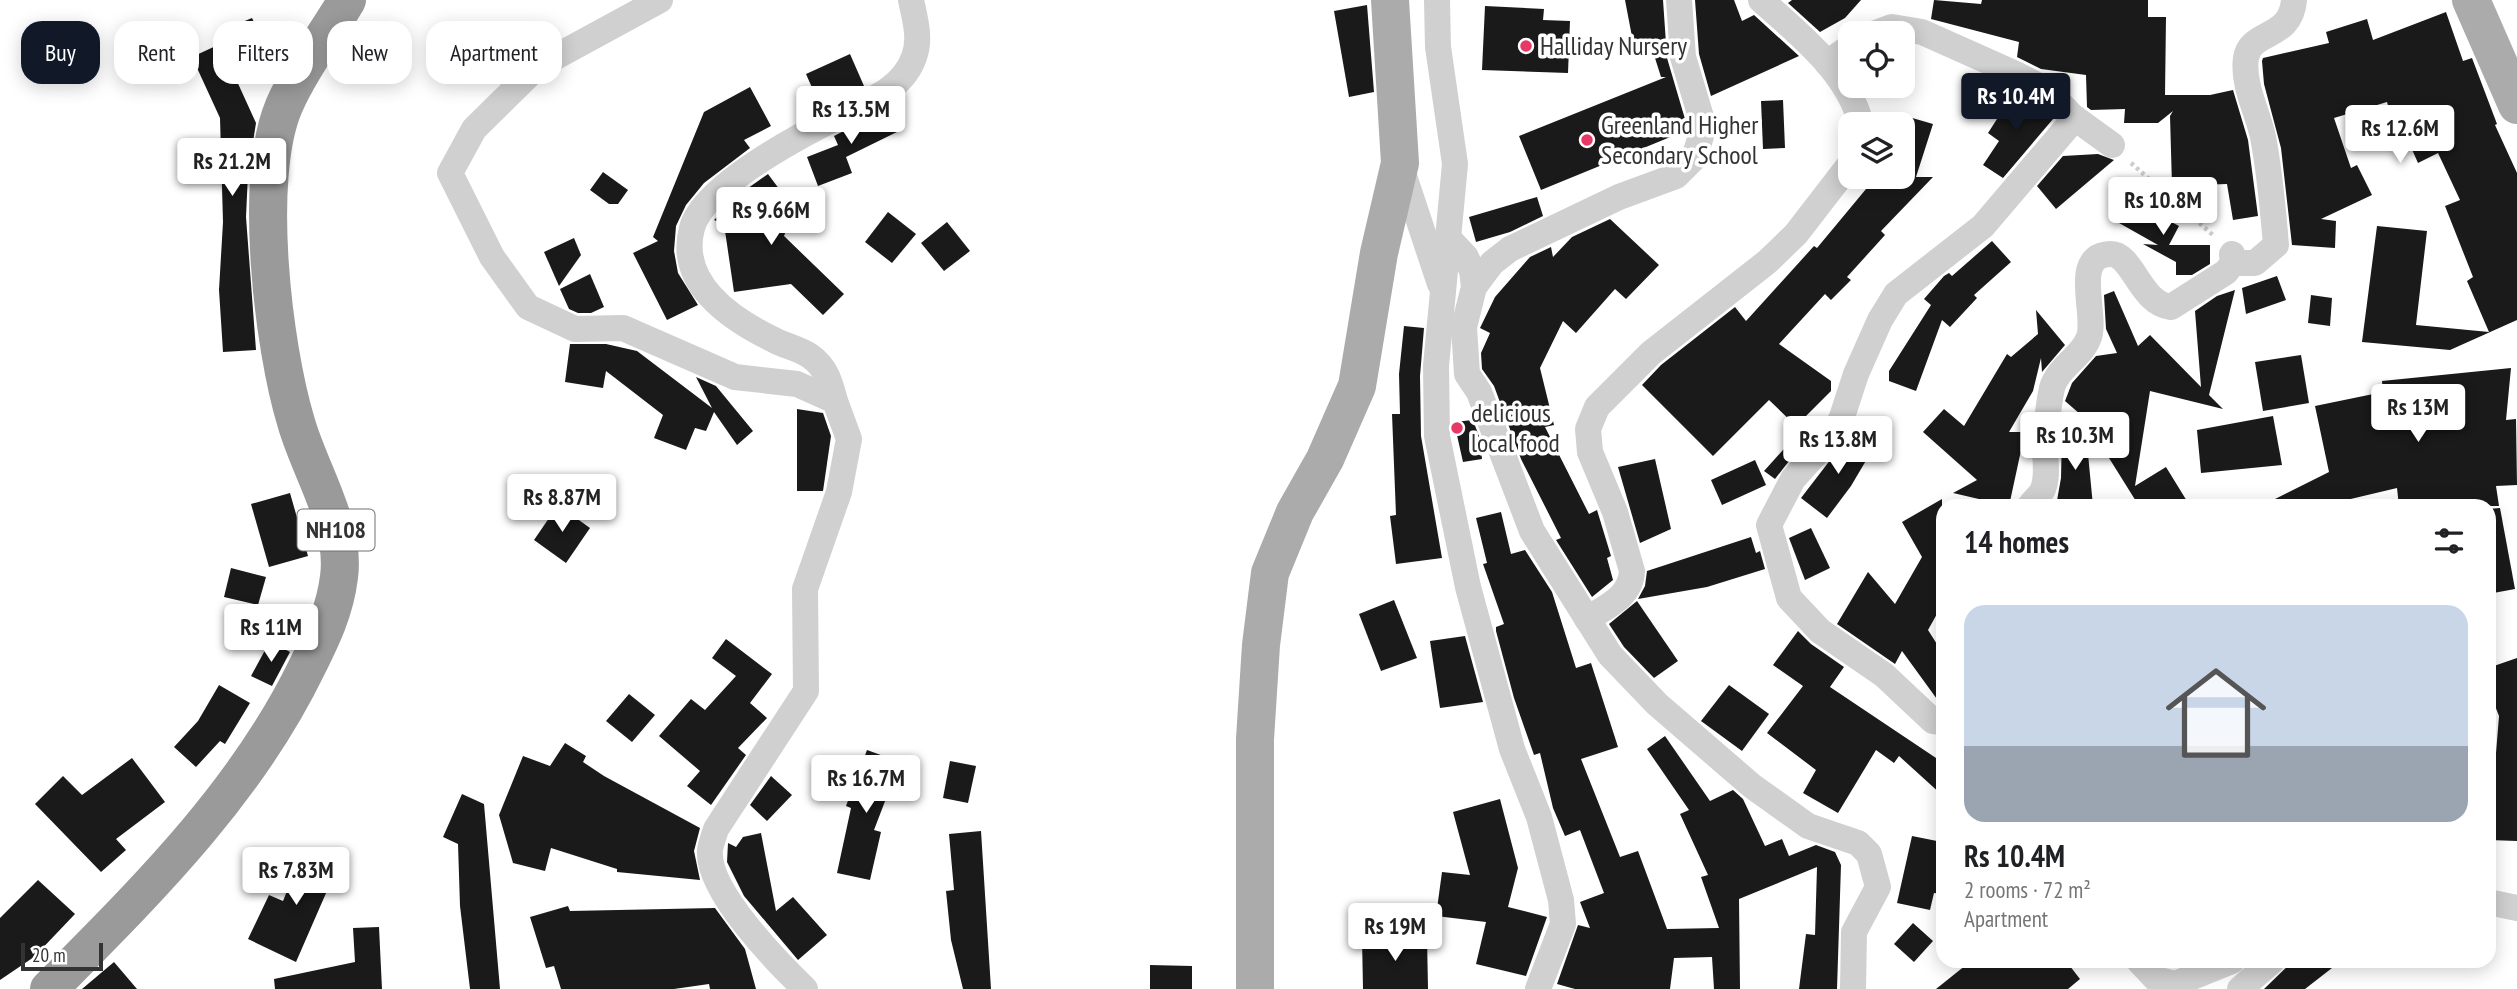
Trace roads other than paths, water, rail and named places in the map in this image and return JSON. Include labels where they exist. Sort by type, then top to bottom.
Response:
[{"type":"highway","name":"NH108","points":[[49,989],[138,899],[223,803],[279,722],[330,621],[339,575],[336,529],[296,422],[282,366],[274,317],[270,170],[275,134],[285,105],[347,0]]},
{"type":"main road","points":[[1255,989],[1255,739],[1261,645],[1270,573],[1295,512],[1325,458],[1357,386],[1379,253],[1400,163],[1390,0]]},
{"type":"main road","points":[[2471,0],[2517,105]]},
{"type":"street","points":[[660,0],[537,67],[474,129],[450,173],[492,257],[528,307],[575,329],[623,328],[734,377],[797,384],[835,401]]},
{"type":"street","points":[[805,989],[762,947],[717,881],[710,852],[716,829],[806,691],[805,589],[839,492],[849,439],[827,374],[809,355],[746,324],[707,296],[694,273],[690,249],[692,227],[714,193],[738,174],[840,115],[875,99],[905,76],[918,39],[911,0]]},
{"type":"street","points":[[1437,0],[1438,47],[1455,164],[1442,292],[1435,407],[1443,468],[1468,587],[1512,749],[1539,817],[1561,900],[1563,924],[1538,989]]},
{"type":"street","points":[[1679,0],[1683,57],[1700,117],[1701,136],[1693,158],[1676,176],[1619,197],[1510,249],[1492,263],[1474,287],[1464,327],[1467,374],[1479,392],[1532,531],[1611,655],[1634,683],[1702,746],[1808,826],[1858,843],[1869,854],[1878,887],[1854,932],[1853,989]]},
{"type":"street","points":[[1761,0],[1827,64],[1847,92],[1856,112]]},
{"type":"street","points":[[2036,499],[2046,476],[2045,443],[2052,388],[2089,338],[2092,324],[2088,275],[2091,264],[2100,256],[2112,253],[2122,257],[2152,300],[2171,307],[2226,272],[2232,258],[2255,263],[2276,245],[2271,183],[2262,134],[2245,70],[2246,55],[2252,47],[2286,25],[2293,13],[2294,0]]},
{"type":"street","points":[[1915,31],[2047,90],[2075,118],[2112,145]]},
{"type":"street","points":[[1827,64],[1838,56]]},
{"type":"street","points":[[1936,721],[1884,675],[1821,631],[1789,598],[1769,525],[1793,479],[1841,420],[1856,374],[1880,320],[1896,295],[1983,226],[2075,118]]},
{"type":"street","points":[[1400,163],[1442,292]]},
{"type":"street","points":[[1587,619],[1618,599],[1632,582],[1632,571],[1615,512],[1590,452],[1588,429],[1597,407],[1651,353],[1768,262],[1796,234],[1838,180]]},
{"type":"street","points":[[1449,239],[1466,257],[1474,287]]},
{"type":"street","points":[[2496,904],[2517,908]]},
{"type":"street","points":[[2145,968],[2156,979],[2168,984],[2183,982],[2216,968]]},
{"type":"street","points":[[2240,989],[2264,968]]},
{"type":"place","name":"Halliday Nursery","points":[[1526,46]]},
{"type":"place","name":"Greenland Higher Secondary School","points":[[1587,140]]},
{"type":"place","name":"delicious local food","points":[[1457,428]]}]
